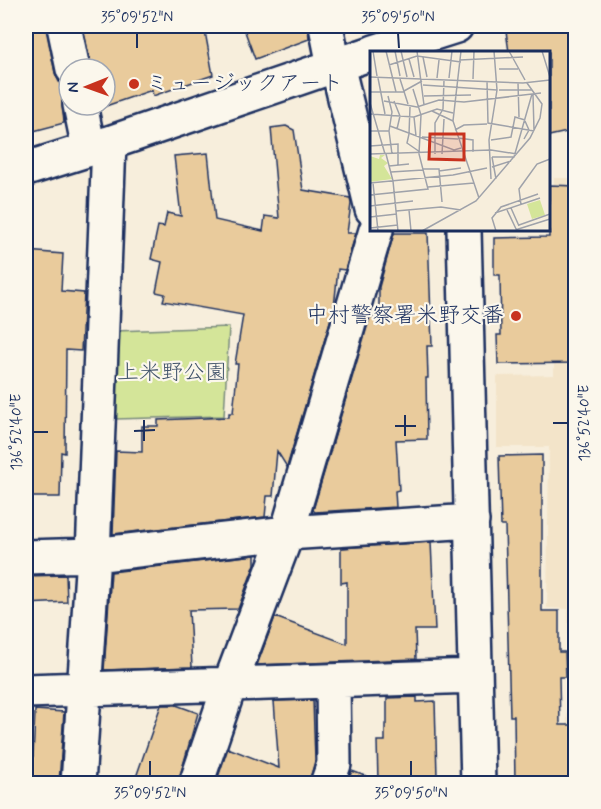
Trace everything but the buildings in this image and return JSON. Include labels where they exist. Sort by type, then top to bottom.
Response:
[{"type":"street","points":[[64,26],[70,57]]},
{"type":"street","points":[[326,26],[370,201]]},
{"type":"street","points":[[379,51],[458,26],[460,51]]},
{"type":"street","points":[[26,169],[370,54]]},
{"type":"street","points":[[78,783],[93,555],[99,146],[86,117]]},
{"type":"street","points":[[196,783],[230,684],[287,533],[374,244],[376,231]]},
{"type":"street","points":[[464,231],[478,783]]},
{"type":"street","points":[[26,557],[93,555],[287,533],[472,521]]},
{"type":"street","points":[[26,690],[476,676]]},
{"type":"street","points":[[327,783],[334,764],[333,681]]},
{"type":"shaded area","points":[[554,178],[575,178],[575,747],[567,748],[568,609],[547,608],[549,447],[497,447],[497,376],[554,375]]},
{"type":"green space","name":"上米野公園","points":[[229,327],[224,416],[115,419],[115,331]]},
{"type":"place","name":"ミュージックアート","points":[[134,84]]},
{"type":"place","name":"中村警察署米野交番","points":[[516,316]]}]
